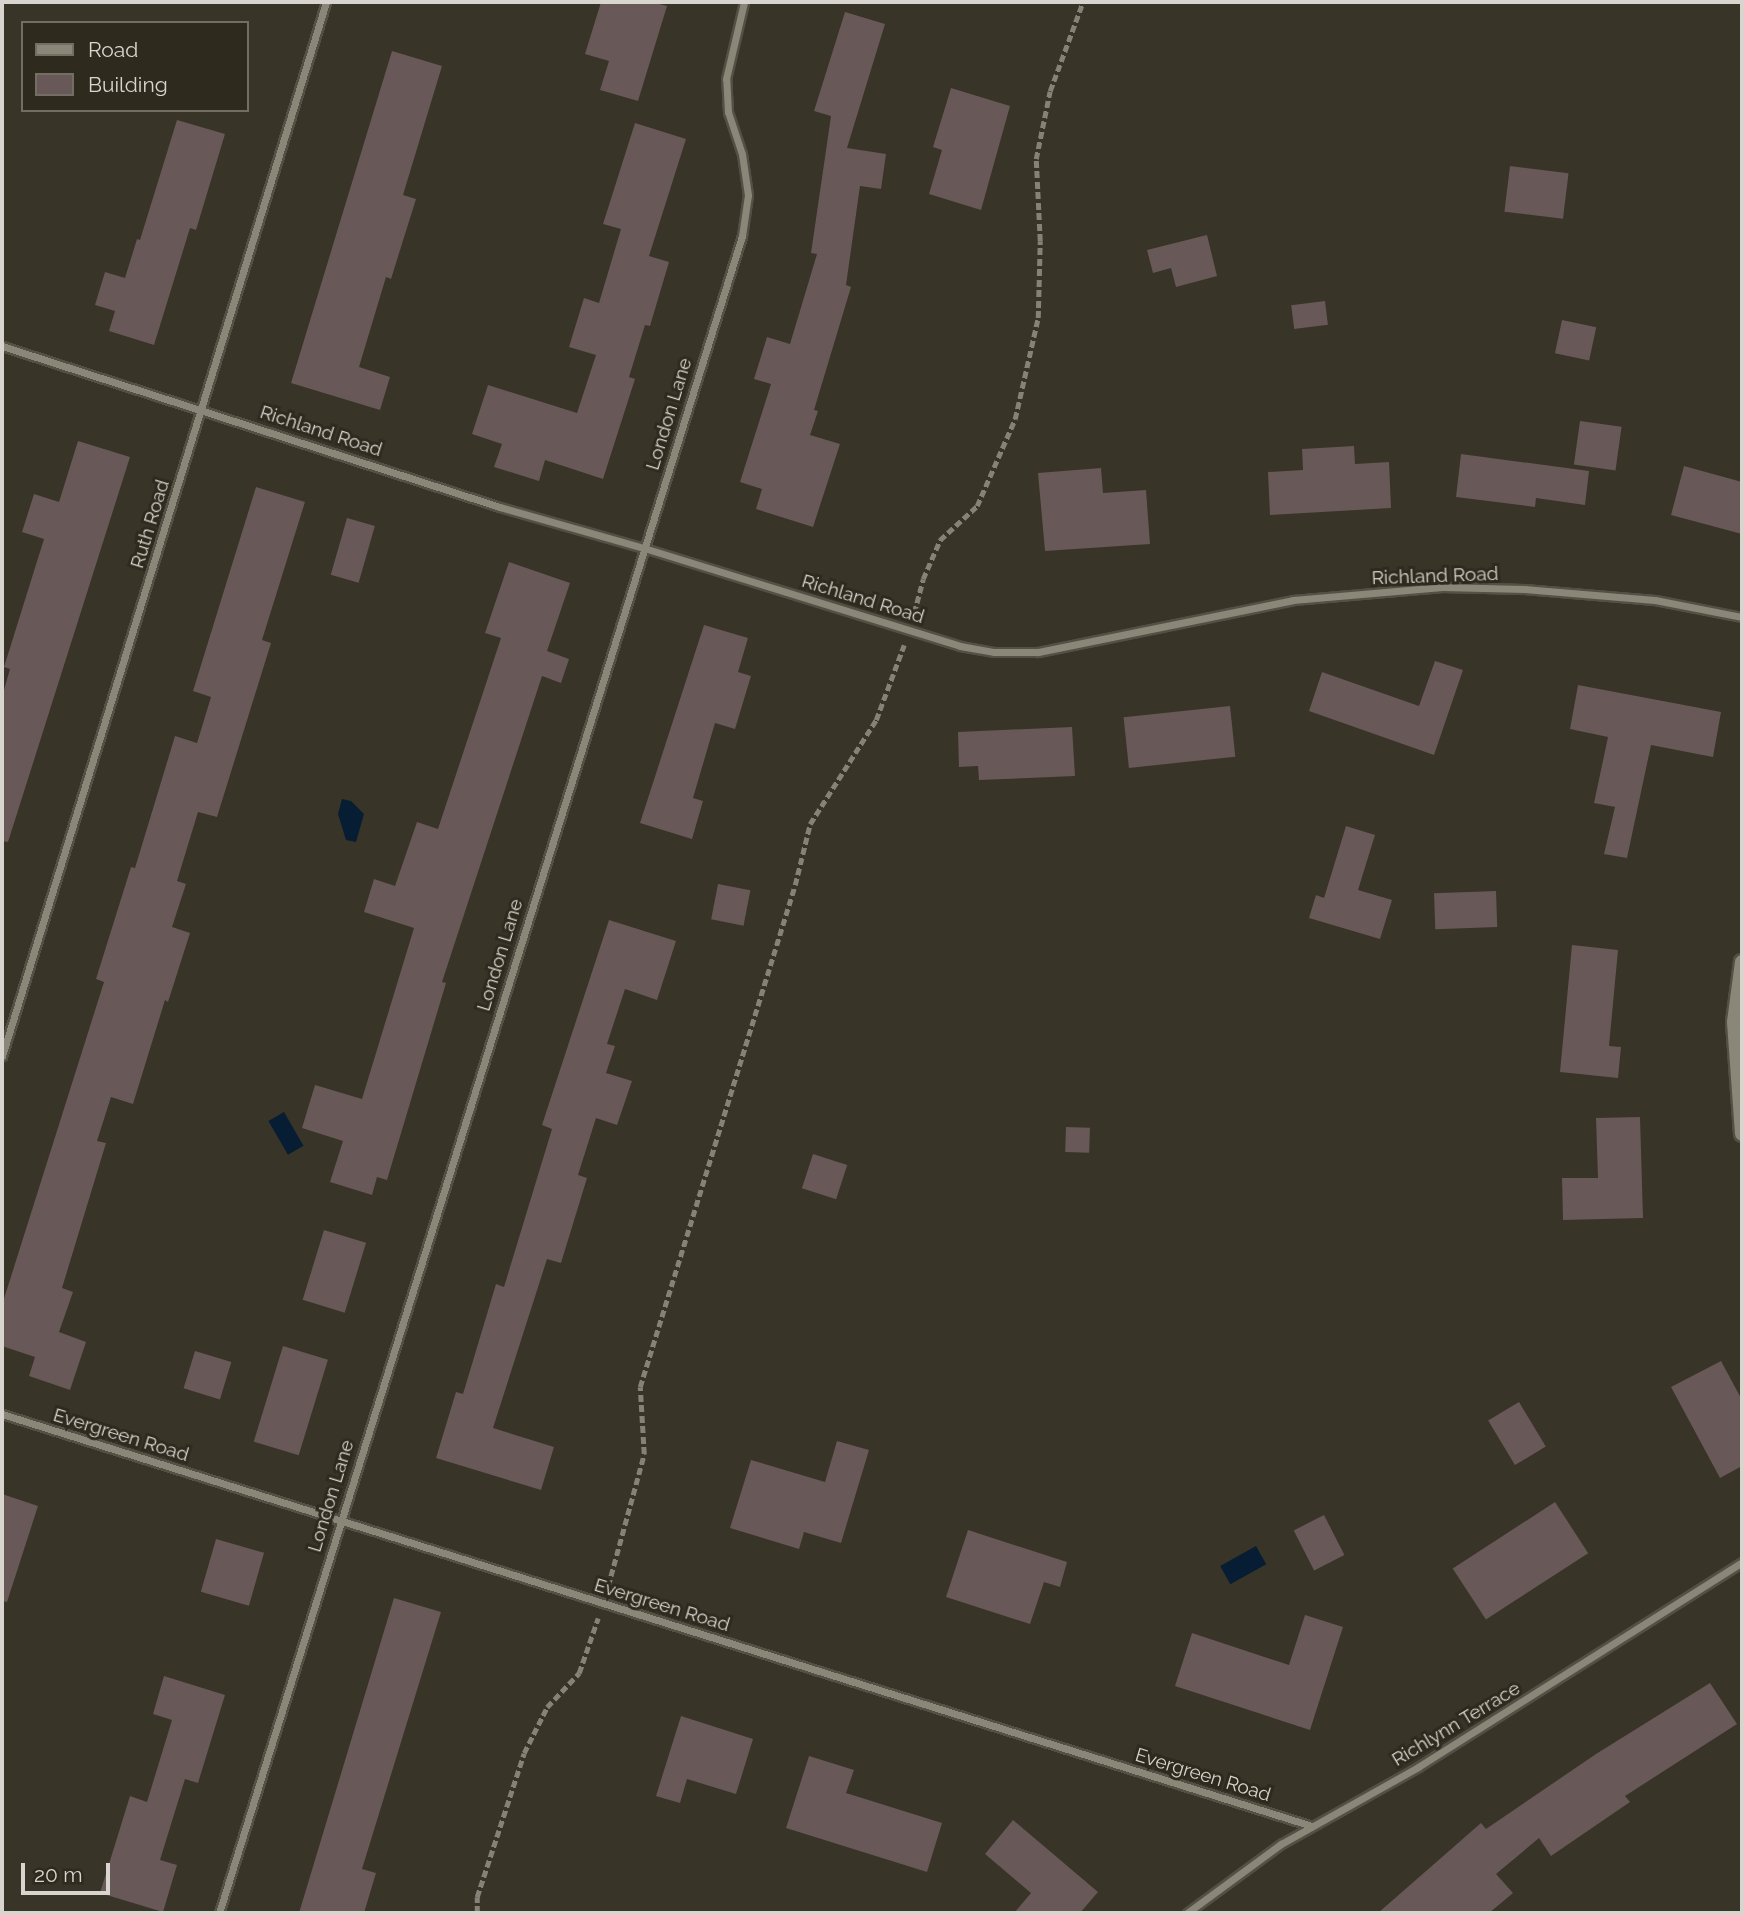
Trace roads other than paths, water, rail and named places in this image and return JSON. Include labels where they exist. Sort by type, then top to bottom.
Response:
[{"type":"street","name":"Ruth Road","points":[[2,1056],[326,2]]},
{"type":"street","name":"London Lane","points":[[219,1913],[742,236],[748,195],[742,154],[729,112],[726,79],[744,2]]},
{"type":"street","name":"Richland Road","points":[[2,346],[500,507],[644,548],[960,646],[994,652],[1038,652],[1293,600],[1442,587],[1524,589],[1655,600],[1742,617]]},
{"type":"street","points":[[1742,962],[1734,1022],[1742,1134]]},
{"type":"street","name":"Evergreen Road","points":[[2,1414],[1312,1826]]},
{"type":"street","name":"Richlynn Terrace","points":[[1186,1913],[1280,1844],[1418,1767],[1742,1562]]},
{"type":"water","points":[[342,799],[351,801],[364,814],[356,842],[346,840],[338,814]]},
{"type":"water","points":[[284,1112],[303,1146],[288,1155],[268,1121]]},
{"type":"water","points":[[1256,1546],[1266,1564],[1230,1584],[1220,1566]]}]
